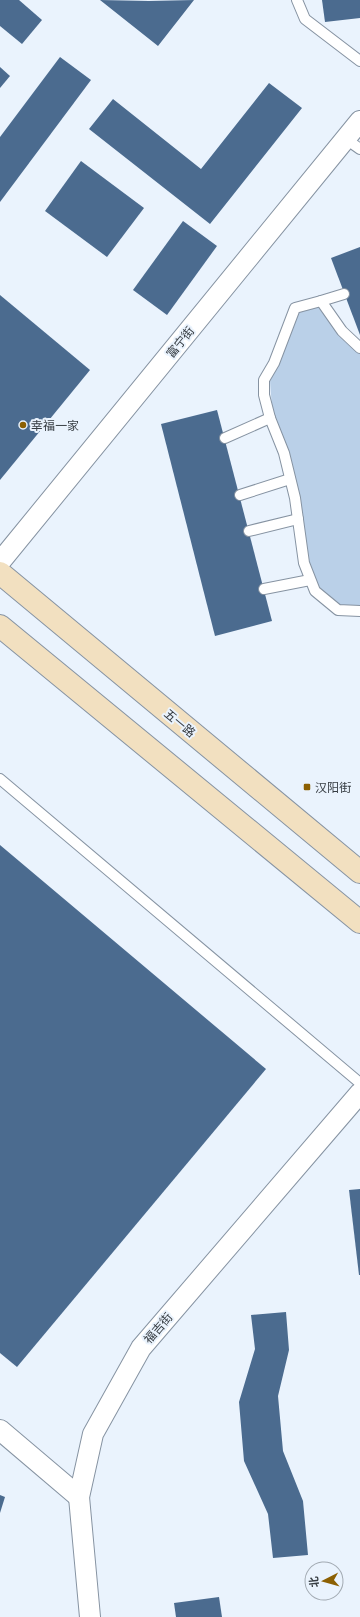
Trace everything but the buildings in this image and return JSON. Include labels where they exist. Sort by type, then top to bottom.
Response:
[{"type":"main road","name":"五一路","points":[[0,573],[360,872]]},
{"type":"main road","points":[[0,626],[360,922]]},
{"type":"street","name":"富宁街","points":[[0,562],[353,144],[360,121]]},
{"type":"street","name":"福吉街","points":[[90,1617],[79,1497],[93,1434],[141,1348],[360,1093]]},
{"type":"street","points":[[0,1430],[79,1497]]},
{"type":"lane","points":[[297,0],[305,19],[360,61]]},
{"type":"lane","points":[[344,294],[295,308],[274,363],[264,380],[264,395],[270,418],[284,453],[298,519],[304,563],[310,580],[315,591],[338,610],[360,611]]},
{"type":"lane","points":[[321,301],[342,331],[360,348]]},
{"type":"lane","points":[[225,438],[270,418]]},
{"type":"lane","points":[[240,495],[290,479]]},
{"type":"lane","points":[[249,531],[298,519]]},
{"type":"lane","points":[[264,589],[310,580]]},
{"type":"lane","points":[[0,780],[360,1083]]},
{"type":"shaded area","points":[[319,307],[339,333],[360,354],[360,607],[340,607],[319,588],[308,563],[272,408],[270,381],[297,313]]},
{"type":"place","name":"幸福一家","points":[[23,425]]},
{"type":"place","name":"汉阳街","points":[[307,787]]}]
